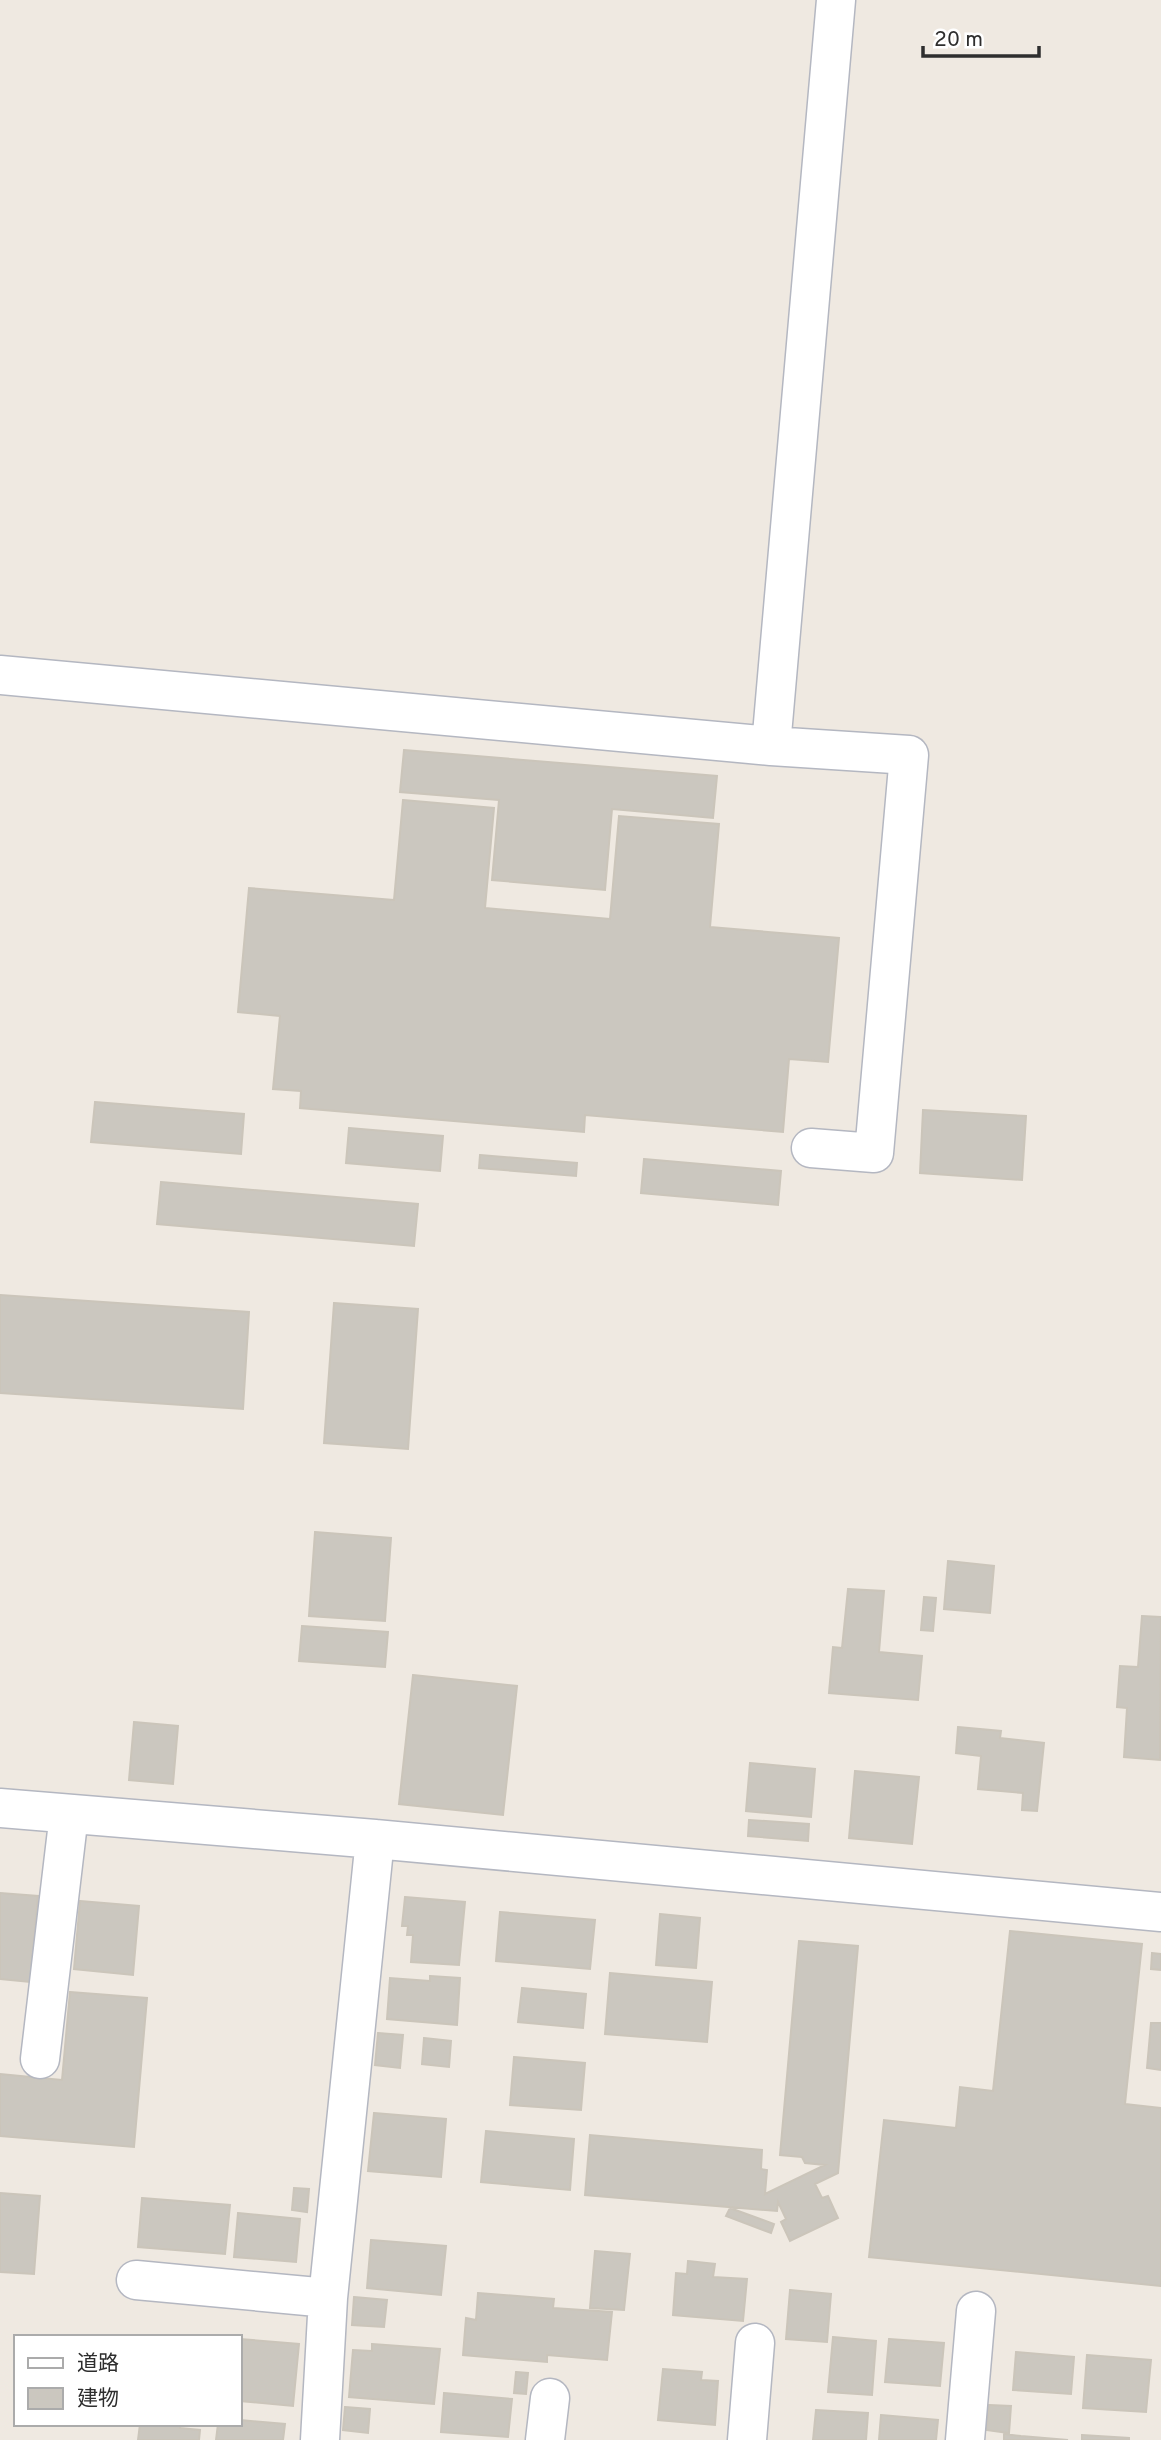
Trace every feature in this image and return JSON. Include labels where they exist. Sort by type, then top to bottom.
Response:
[{"type":"street","points":[[771,746],[836,0]]},
{"type":"street","points":[[0,675],[771,746],[909,755],[874,1153],[811,1148]]},
{"type":"street","points":[[0,1808],[375,1839],[1161,1912]]},
{"type":"street","points":[[40,2059],[69,1814]]},
{"type":"street","points":[[320,2440],[328,2298],[375,1839]]},
{"type":"street","points":[[136,2280],[328,2298]]},
{"type":"street","points":[[965,2440],[976,2311]]},
{"type":"street","points":[[747,2440],[755,2343]]},
{"type":"street","points":[[545,2440],[550,2398]]},
{"type":"building","points":[[404,750],[717,776],[713,818],[612,809],[605,890],[492,880],[499,800],[400,792]]},
{"type":"building","points":[[403,800],[494,808],[485,908],[610,919],[619,816],[719,824],[710,927],[839,938],[828,1062],[789,1059],[783,1132],[585,1115],[584,1132],[300,1108],[301,1091],[273,1089],[280,1016],[238,1012],[249,888],[394,900]]},
{"type":"building","points":[[95,1102],[244,1114],[241,1154],[91,1142]]},
{"type":"building","points":[[923,1110],[1026,1116],[1022,1180],[920,1173]]},
{"type":"building","points":[[349,1128],[443,1136],[440,1171],[346,1163]]},
{"type":"building","points":[[480,1155],[577,1163],[576,1176],[479,1168]]},
{"type":"building","points":[[644,1159],[781,1171],[778,1205],[641,1193]]},
{"type":"building","points":[[161,1182],[418,1204],[414,1246],[157,1224]]},
{"type":"building","points":[[0,1295],[249,1312],[243,1409],[0,1393]]},
{"type":"building","points":[[334,1303],[418,1309],[408,1449],[324,1443]]},
{"type":"building","points":[[315,1532],[391,1538],[385,1621],[309,1616]]},
{"type":"building","points":[[948,1561],[994,1566],[990,1613],[944,1609]]},
{"type":"building","points":[[848,1589],[884,1591],[879,1652],[922,1656],[918,1700],[829,1693],[833,1647],[842,1648]]},
{"type":"building","points":[[924,1597],[936,1598],[933,1631],[921,1630]]},
{"type":"building","points":[[1142,1616],[1161,1617],[1160,1760],[1124,1757],[1127,1708],[1117,1707],[1120,1666],[1138,1667]]},
{"type":"building","points":[[302,1626],[388,1632],[385,1667],[299,1661]]},
{"type":"building","points":[[413,1675],[517,1686],[503,1815],[399,1804]]},
{"type":"building","points":[[134,1722],[178,1726],[173,1784],[129,1780]]},
{"type":"building","points":[[958,1727],[1001,1731],[1000,1738],[1044,1743],[1037,1811],[1022,1810],[1023,1793],[978,1789],[981,1756],[956,1753]]},
{"type":"building","points":[[750,1763],[815,1769],[811,1817],[746,1811]]},
{"type":"building","points":[[855,1771],[919,1777],[912,1844],[849,1838]]},
{"type":"building","points":[[749,1820],[809,1824],[808,1841],[748,1836]]},
{"type":"building","points":[[0,1893],[38,1896],[30,1982],[0,1979]]},
{"type":"building","points":[[405,1897],[465,1902],[459,1965],[411,1962],[413,1935],[407,1935],[408,1926],[402,1926]]},
{"type":"building","points":[[80,1901],[139,1906],[133,1975],[74,1969]]},
{"type":"building","points":[[500,1912],[595,1920],[590,1969],[496,1961]]},
{"type":"building","points":[[660,1914],[700,1918],[696,1968],[656,1965]]},
{"type":"building","points":[[1010,1931],[1142,1944],[1125,2104],[1161,2108],[1161,2286],[869,2257],[884,2120],[956,2128],[960,2087],[993,2091]]},
{"type":"building","points":[[799,1941],[858,1946],[838,2173],[815,2184],[822,2198],[828,2196],[838,2218],[790,2241],[781,2222],[786,2219],[778,2202],[777,2211],[585,2195],[590,2135],[762,2150],[761,2169],[767,2170],[765,2194],[825,2165],[805,2163],[802,2157],[780,2155]]},
{"type":"building","points":[[1152,1953],[1161,1954],[1161,1970],[1151,1969]]},
{"type":"building","points":[[610,1973],[712,1982],[707,2042],[605,2034]]},
{"type":"building","points":[[430,1976],[460,1978],[457,2025],[387,2019],[390,1978],[430,1981]]},
{"type":"building","points":[[522,1988],[586,1994],[583,2028],[518,2022]]},
{"type":"building","points":[[70,1992],[147,1998],[134,2147],[0,2136],[0,2074],[62,2080]]},
{"type":"building","points":[[1151,2023],[1161,2023],[1161,2070],[1147,2068]]},
{"type":"building","points":[[378,2033],[403,2035],[400,2068],[375,2065]]},
{"type":"building","points":[[424,2038],[451,2041],[449,2067],[422,2064]]},
{"type":"building","points":[[514,2057],[585,2063],[581,2110],[510,2105]]},
{"type":"building","points":[[374,2113],[446,2119],[441,2177],[368,2171]]},
{"type":"building","points":[[486,2131],[574,2139],[570,2190],[481,2182]]},
{"type":"building","points":[[294,2188],[309,2189],[307,2212],[292,2210]]},
{"type":"building","points":[[0,2193],[40,2196],[34,2274],[0,2272]]},
{"type":"building","points":[[142,2198],[230,2205],[225,2254],[138,2247]]},
{"type":"building","points":[[730,2208],[774,2224],[771,2233],[726,2216]]},
{"type":"building","points":[[238,2213],[300,2219],[296,2262],[234,2257]]},
{"type":"building","points":[[371,2240],[446,2246],[441,2295],[367,2288]]},
{"type":"building","points":[[595,2251],[630,2254],[624,2310],[590,2308]]},
{"type":"building","points":[[688,2261],[715,2264],[713,2277],[747,2279],[743,2321],[673,2315],[676,2273],[687,2274]]},
{"type":"building","points":[[790,2290],[831,2294],[827,2342],[786,2339]]},
{"type":"building","points":[[478,2293],[554,2299],[553,2308],[612,2312],[607,2360],[547,2355],[547,2362],[463,2355],[466,2318],[476,2320]]},
{"type":"building","points":[[354,2297],[387,2300],[384,2327],[352,2325]]},
{"type":"building","points":[[833,2337],[876,2341],[872,2395],[828,2392]]},
{"type":"building","points":[[242,2339],[299,2344],[293,2406],[242,2401]]},
{"type":"building","points":[[889,2339],[944,2343],[940,2386],[885,2382]]},
{"type":"building","points":[[372,2344],[440,2349],[434,2404],[349,2397],[353,2350],[372,2351]]},
{"type":"building","points":[[1016,2352],[1074,2357],[1071,2394],[1013,2390]]},
{"type":"building","points":[[1087,2355],[1151,2360],[1146,2412],[1083,2408]]},
{"type":"building","points":[[663,2369],[702,2372],[701,2380],[718,2381],[715,2425],[658,2420]]},
{"type":"building","points":[[516,2372],[528,2373],[526,2394],[514,2393]]},
{"type":"building","points":[[444,2393],[512,2399],[508,2437],[441,2432]]},
{"type":"building","points":[[989,2405],[1011,2406],[1009,2433],[986,2430]]},
{"type":"building","points":[[345,2407],[370,2409],[368,2433],[343,2430]]},
{"type":"building","points":[[816,2410],[868,2413],[866,2440],[813,2440]]},
{"type":"building","points":[[881,2415],[938,2420],[936,2440],[879,2440]]},
{"type":"building","points":[[242,2420],[285,2424],[283,2440],[216,2440],[218,2426],[242,2426]]},
{"type":"building","points":[[140,2426],[180,2426],[200,2430],[199,2440],[138,2440]]},
{"type":"building","points":[[1004,2434],[1021,2436],[1068,2440],[1004,2440]]},
{"type":"building","points":[[1082,2435],[1129,2438],[1129,2440],[1082,2440]]}]
